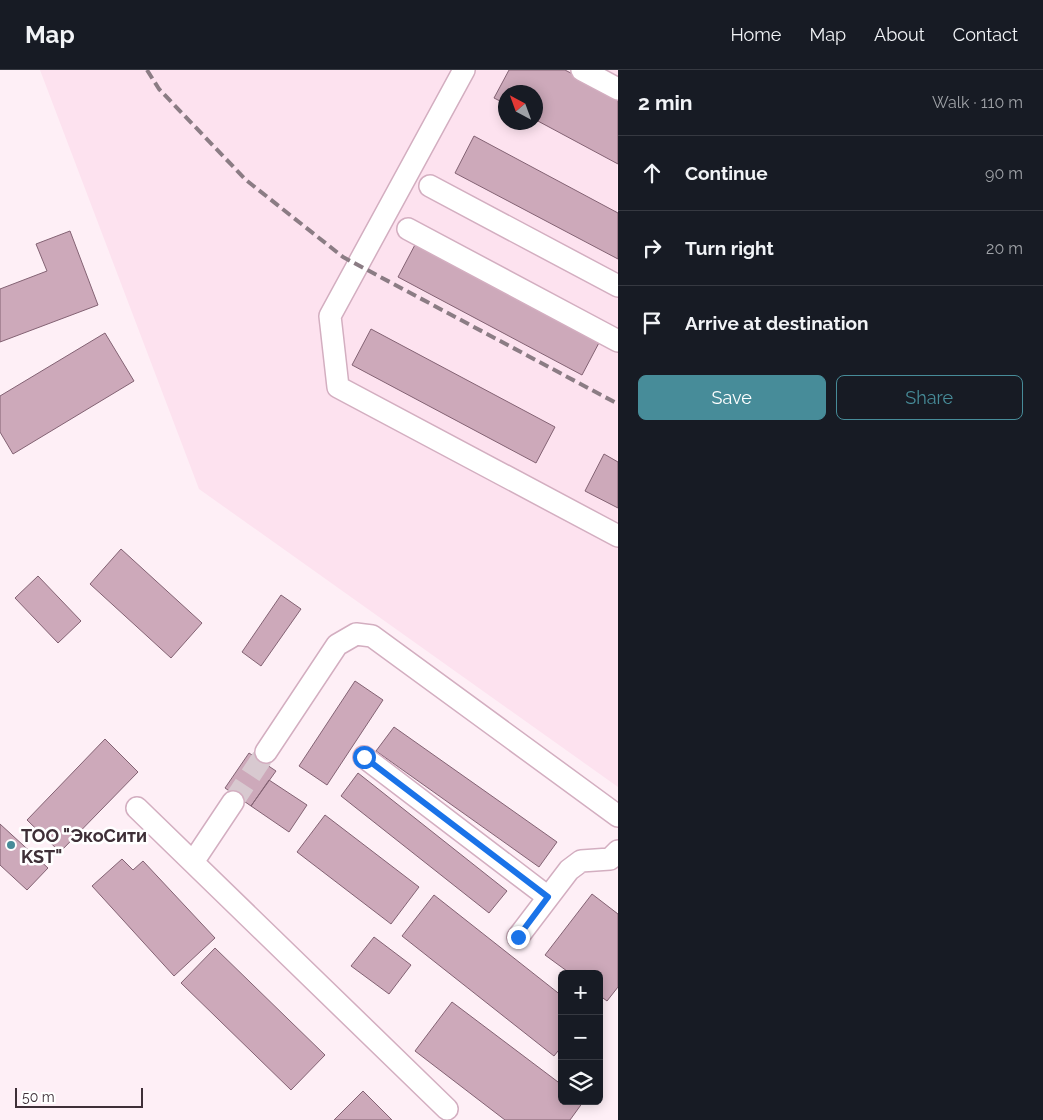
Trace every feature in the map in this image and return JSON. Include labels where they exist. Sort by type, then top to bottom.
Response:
[{"type":"lane","points":[[464,70],[330,316],[338,387],[618,536]]},
{"type":"lane","points":[[582,70],[618,89]]},
{"type":"lane","points":[[430,186],[618,286]]},
{"type":"lane","points":[[408,229],[618,341]]},
{"type":"lane","points":[[266,752],[338,645],[356,634],[372,636],[618,816]]},
{"type":"lane","points":[[364,757],[548,897]]},
{"type":"lane","points":[[193,862],[233,802]]},
{"type":"lane","points":[[137,808],[447,1109]]},
{"type":"lane","points":[[518,937],[569,870],[581,862],[615,859]]},
{"type":"shaded area","points":[[40,70],[618,70],[618,787],[199,489]]},
{"type":"building","points":[[509,70],[565,70],[618,98],[618,164],[543,124],[543,85],[501,85]]},
{"type":"building","points":[[498,91],[498,100],[494,98]]},
{"type":"building","points":[[474,136],[618,213],[618,259],[455,173]]},
{"type":"building","points":[[70,231],[98,305],[0,342],[0,289],[47,271],[36,244]]},
{"type":"building","points":[[417,241],[601,339],[582,375],[398,277]]},
{"type":"building","points":[[371,329],[555,427],[536,463],[352,365]]},
{"type":"building","points":[[105,333],[134,381],[13,454],[0,432],[0,396]]},
{"type":"building","points":[[604,454],[618,462],[618,508],[585,491]]},
{"type":"building","points":[[121,549],[202,623],[171,658],[90,584]]},
{"type":"building","points":[[38,576],[81,621],[58,643],[15,598]]},
{"type":"building","points":[[281,595],[301,609],[261,666],[242,652]]},
{"type":"building","points":[[355,681],[383,700],[327,785],[299,766]]},
{"type":"building","points":[[394,727],[557,842],[539,867],[376,751]]},
{"type":"building","points":[[105,739],[138,772],[60,852],[27,820]]},
{"type":"building","points":[[249,753],[276,771],[251,806],[225,788]]},
{"type":"building","points":[[358,773],[507,891],[489,913],[341,796]]},
{"type":"building","points":[[269,780],[307,805],[289,832],[251,806]]},
{"type":"building","points":[[325,815],[419,887],[391,924],[297,852]]},
{"type":"building","name":"ТОО \"ЭкоСити KST\"","points":[[0,824],[48,868],[27,890],[0,865]]},
{"type":"building","points":[[122,859],[133,870],[143,861],[215,938],[174,976],[92,886]]},
{"type":"building","points":[[592,894],[618,914],[618,987],[607,1001],[603,998],[603,970],[566,970],[545,955]]},
{"type":"building","points":[[434,895],[558,993],[558,1051],[554,1056],[402,936]]},
{"type":"building","points":[[374,937],[411,965],[389,994],[351,966]]},
{"type":"building","points":[[215,948],[325,1055],[291,1090],[181,983]]},
{"type":"building","points":[[452,1002],[558,1082],[558,1105],[581,1105],[570,1120],[505,1120],[415,1051]]},
{"type":"building","points":[[363,1091],[392,1120],[334,1120]]},
{"type":"tunnel","points":[[233,802],[266,752]]},
{"type":"railway","points":[[147,70],[159,89],[246,180],[343,257],[618,404]]},
{"type":"place","name":"ТОО \"ЭкоСити KST\"","points":[[11,845]]},
{"type":"route","points":[[364,757],[548,897],[518,937]]}]
